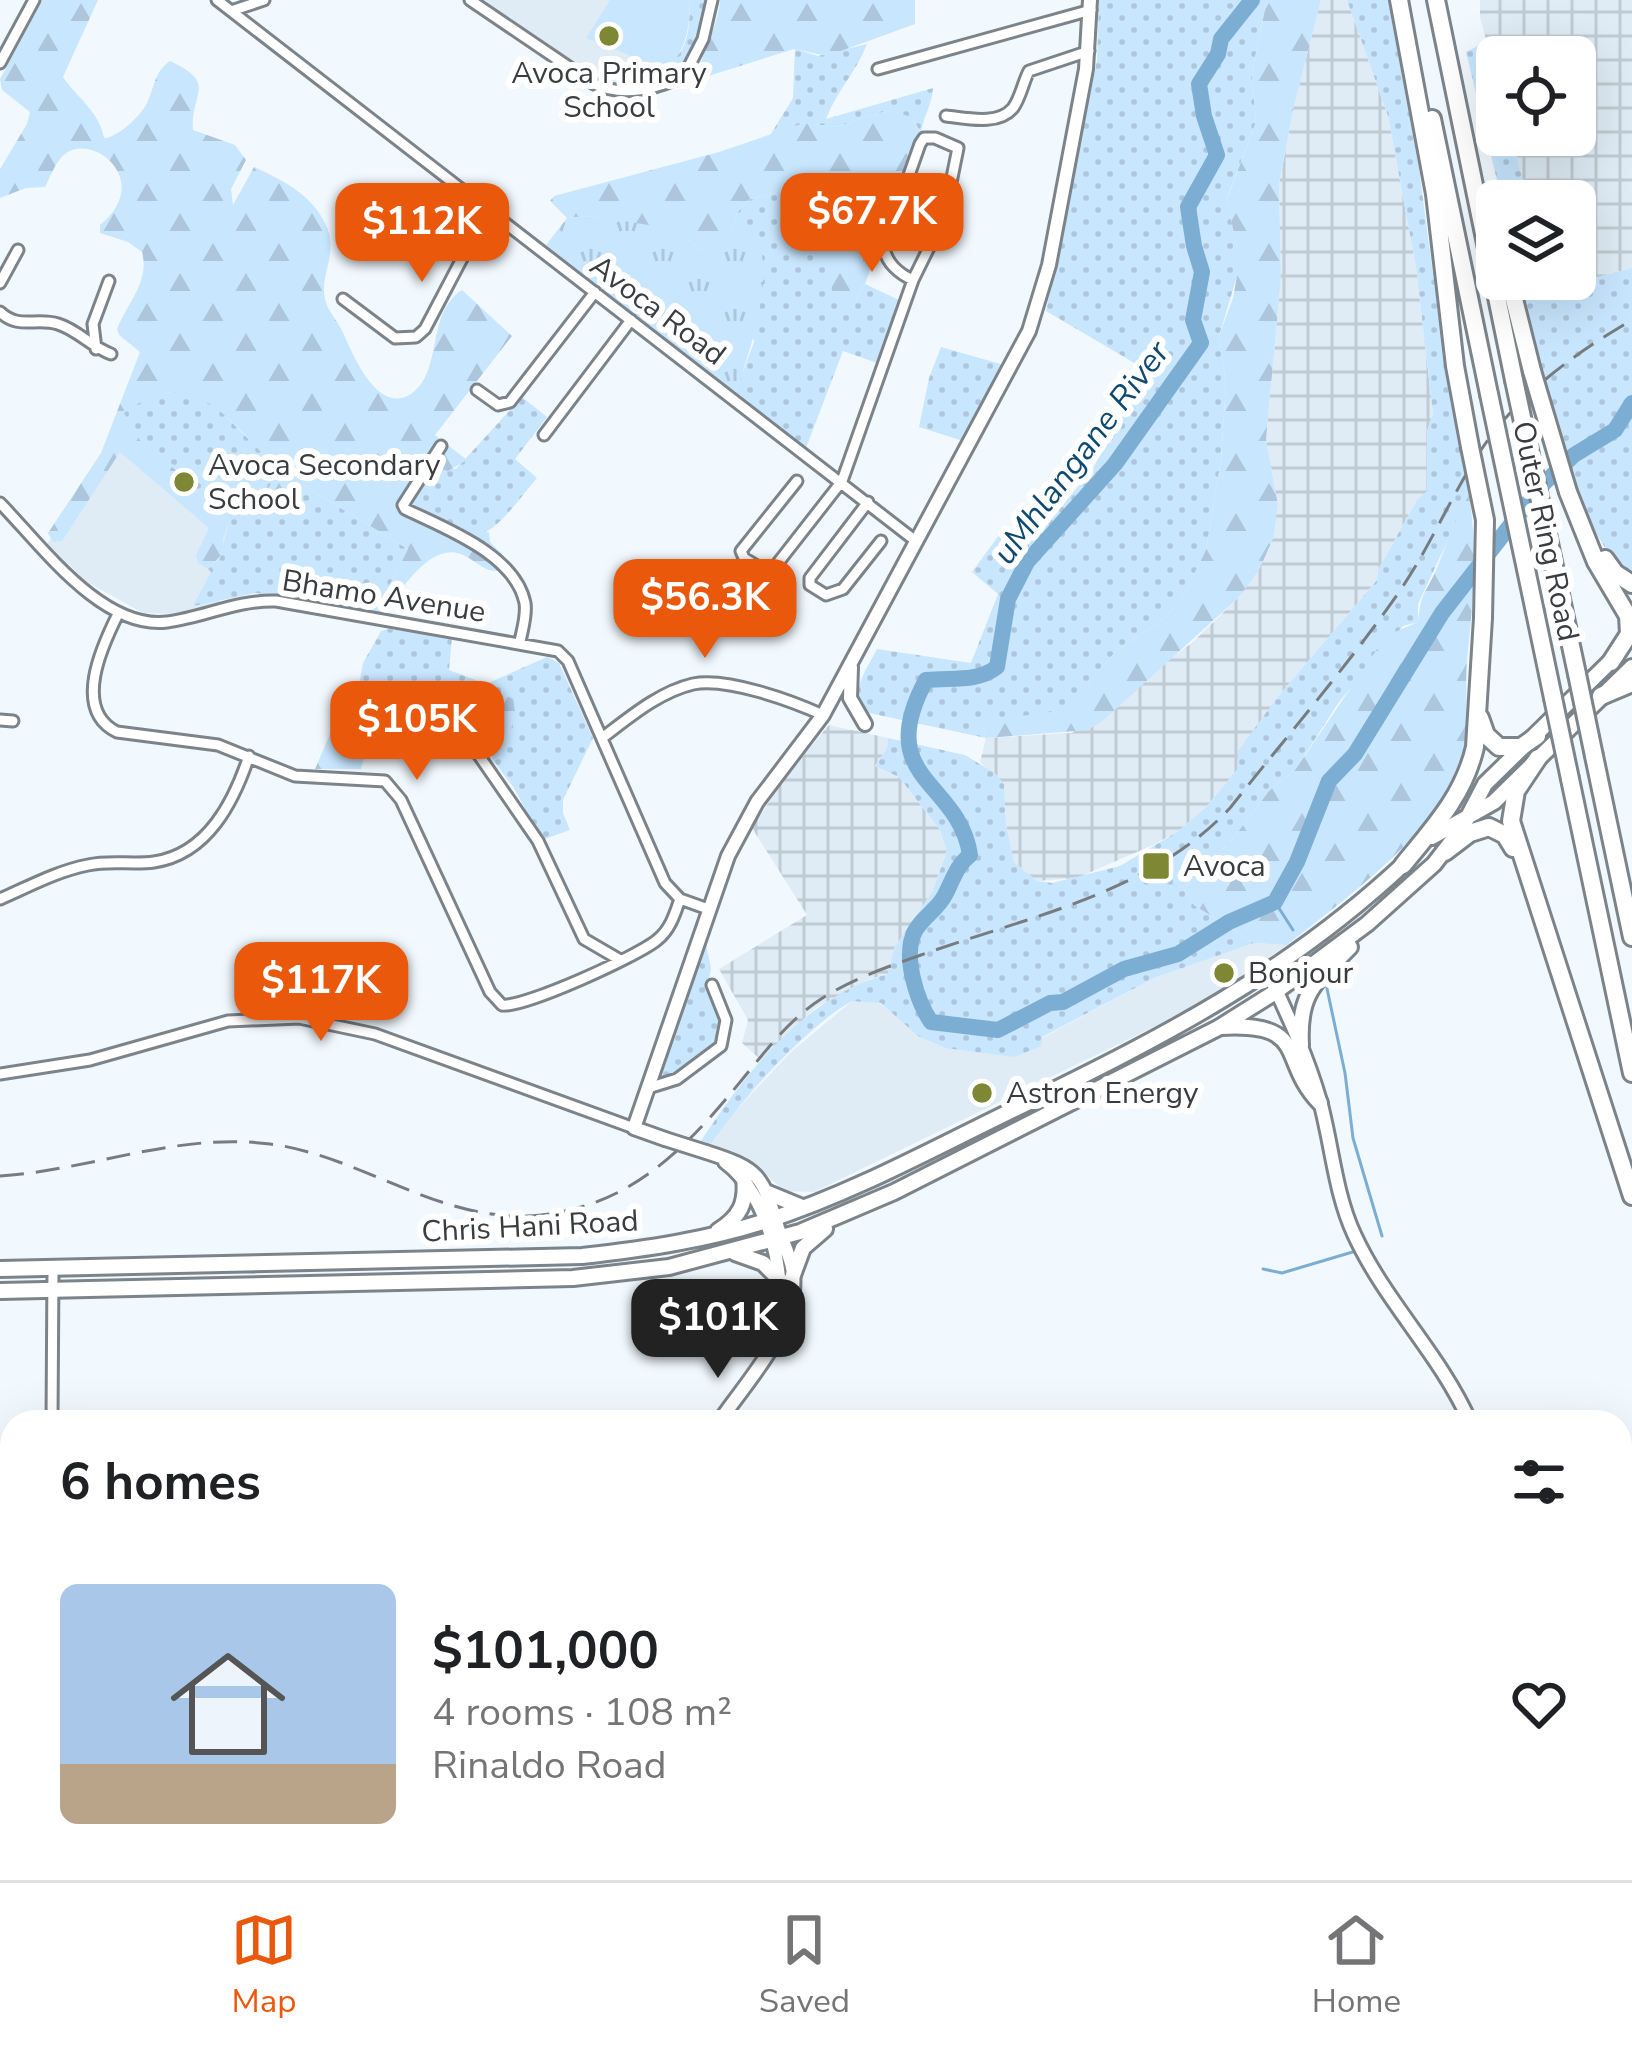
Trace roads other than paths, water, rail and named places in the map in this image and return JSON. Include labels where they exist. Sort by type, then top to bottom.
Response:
[{"type":"highway","name":"Outer Ring Road","points":[[1403,0],[1632,1072]]},
{"type":"highway","points":[[1403,0],[1435,194],[1455,366],[1485,520],[1475,747],[1465,782],[1403,865]]},
{"type":"highway","name":"Outer Ring Road","points":[[1438,0],[1632,937]]},
{"type":"highway","points":[[1438,0],[1484,180]]},
{"type":"highway","points":[[1514,300],[1570,496],[1596,562],[1628,616],[1629,634],[1610,662]]},
{"type":"highway","points":[[1570,496],[1610,566],[1632,584]]},
{"type":"highway","points":[[1601,696],[1632,682]]},
{"type":"highway","points":[[1478,711],[1486,735],[1499,747],[1521,747],[1537,736]]},
{"type":"highway","points":[[1538,758],[1516,791],[1511,821],[1632,1196]]},
{"type":"highway","points":[[1445,852],[1480,828],[1500,831],[1513,848],[1552,943]]},
{"type":"main road","points":[[1301,1046],[1301,1017],[1308,992],[1367,924],[1445,852],[1485,784],[1632,640]]},
{"type":"main road","name":"Chris Hani Road","points":[[0,1269],[582,1256],[709,1236],[805,1208],[1143,1046],[1268,973],[1319,937],[1438,832],[1494,802],[1632,667]]},
{"type":"main road","name":"Chris Hani Road","points":[[0,1291],[573,1278],[669,1267],[776,1241],[849,1212],[1218,1028],[1367,924]]},
{"type":"main road","points":[[1218,1028],[1257,1028],[1282,1039],[1320,1103]]},
{"type":"main road","points":[[709,1236],[739,1213],[746,1193],[744,1178]]},
{"type":"main road","points":[[768,1193],[805,1208]]},
{"type":"main road","points":[[732,1252],[787,1278],[802,1248],[849,1212]]},
{"type":"street","points":[[0,63],[34,0]]},
{"type":"street","name":"Avoca Road","points":[[217,0],[917,542]]},
{"type":"street","points":[[231,10],[264,0]]},
{"type":"street","points":[[470,0],[594,84],[615,91],[651,87],[685,74],[703,39],[712,0]]},
{"type":"street","points":[[634,1128],[728,856],[757,802],[823,715],[1006,377],[1041,298],[1089,51],[1091,5],[878,69]]},
{"type":"street","points":[[946,116],[1003,116],[1015,104],[1029,71],[1089,51]]},
{"type":"street","points":[[797,481],[741,551],[764,570],[773,568],[842,481],[913,280],[944,217],[958,151],[955,145],[935,138],[922,141],[884,246],[896,270],[913,280]]},
{"type":"street","points":[[343,299],[394,338],[416,338],[487,211]]},
{"type":"street","points":[[0,283],[18,250]]},
{"type":"street","points":[[96,349],[92,324],[109,280]]},
{"type":"street","points":[[477,390],[498,405],[510,402],[595,292]]},
{"type":"street","points":[[0,312],[22,324],[62,325],[111,355]]},
{"type":"street","points":[[544,435],[632,320]]},
{"type":"street","points":[[441,446],[403,505],[496,561],[513,580],[525,604],[520,642]]},
{"type":"street","points":[[868,502],[809,583],[826,595],[841,592],[881,541]]},
{"type":"street","points":[[0,503],[95,599],[118,614],[95,665],[98,708],[105,724],[117,732],[218,746],[295,776],[376,778],[393,787],[490,992],[502,1005],[527,1002],[659,939],[680,899],[708,909]]},
{"type":"street","name":"Bhamo Avenue","points":[[118,614],[166,622],[234,603],[276,601],[550,648],[568,661],[664,884],[680,899]]},
{"type":"street","points":[[851,665],[850,698],[865,724]]},
{"type":"street","points":[[602,738],[656,700],[704,683],[795,702],[823,715]]},
{"type":"street","points":[[0,720],[13,721]]},
{"type":"street","points":[[478,754],[538,841],[584,939],[620,960]]},
{"type":"street","points":[[0,899],[75,868],[102,862],[159,862],[183,851],[225,815],[249,756]]},
{"type":"street","points":[[1268,973],[1320,1103],[1352,1229],[1463,1410]]},
{"type":"street","points":[[648,1088],[677,1079],[721,1046],[726,1020],[712,985]]},
{"type":"street","points":[[0,1073],[90,1060],[228,1022],[298,1018],[375,1034],[747,1167],[768,1193],[770,1220],[787,1278],[781,1310],[756,1367],[727,1410]]},
{"type":"street","points":[[712,1154],[744,1178],[770,1220]]},
{"type":"street","points":[[52,1410],[53,1268]]},
{"type":"waterway","name":"uMhlangane River","points":[[1252,0],[1221,39],[1218,54],[1199,84],[1217,155],[1188,207],[1202,272],[1193,320],[1201,343],[1115,464],[1027,562],[1008,599],[997,667],[972,677],[926,680],[912,713],[913,760],[951,810],[970,855],[911,941],[913,978],[931,1022],[998,1030],[1124,969],[1178,954],[1229,922],[1275,902],[1297,862],[1329,781],[1355,754],[1442,613],[1541,486],[1574,455],[1615,430],[1632,403]]},
{"type":"waterway","points":[[1275,902],[1293,930]]},
{"type":"waterway","points":[[1326,984],[1353,1138],[1382,1236]]},
{"type":"waterway","points":[[1263,1269],[1282,1273],[1356,1251]]},
{"type":"railway","points":[[0,1176],[168,1147],[235,1142],[305,1151],[437,1201],[505,1216],[574,1209],[632,1185],[680,1148],[780,1034],[821,999],[883,969],[1086,899],[1163,861],[1198,837],[1230,808],[1379,620],[1496,429],[1549,376],[1632,320]]},
{"type":"place","name":"Avoca Primary School","points":[[609,36]]},
{"type":"place","name":"Avoca Secondary School","points":[[184,482]]},
{"type":"place","name":"Avoca","points":[[1156,866]]},
{"type":"place","name":"Bonjour","points":[[1224,973]]},
{"type":"place","name":"Astron Energy","points":[[982,1093]]}]
